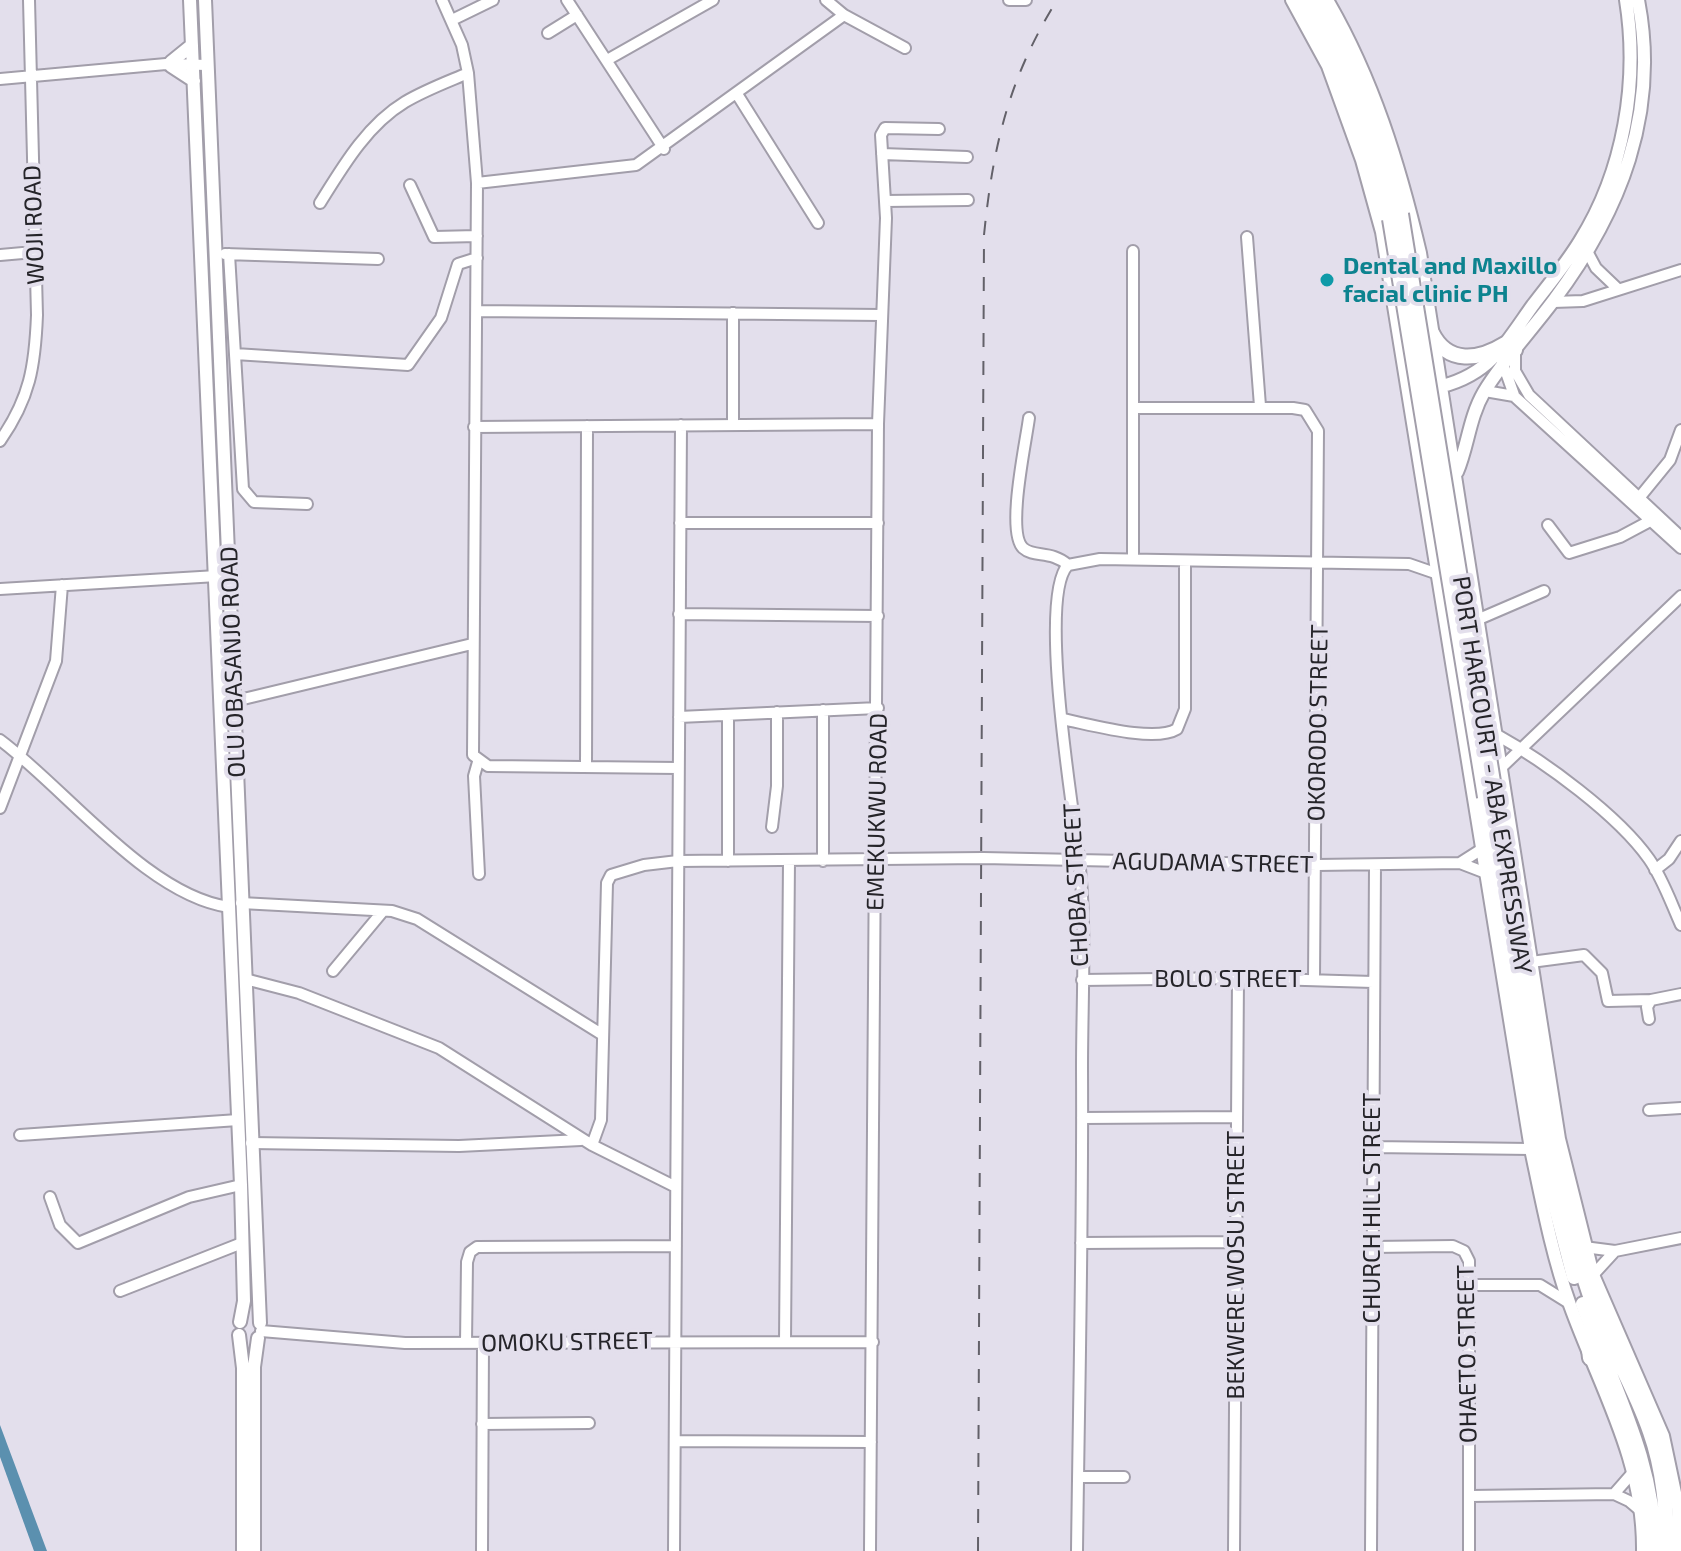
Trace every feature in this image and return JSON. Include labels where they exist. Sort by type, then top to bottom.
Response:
[{"type":"highway","name":"PORT HARCOURT - ABA EXPRESSWAY","points":[[1303,0],[1358,115],[1396,217]]},
{"type":"highway","name":"PORT HARCOURT - ABA EXPRESSWAY","points":[[1316,0],[1346,59],[1376,130],[1396,217],[1546,1119],[1609,1344],[1638,1401],[1662,1475],[1668,1551]]},
{"type":"highway","points":[[1432,333],[1445,352],[1467,358],[1510,347]]},
{"type":"highway","name":"PORT HARCOURT - ABA EXPRESSWAY","points":[[1490,795],[1545,1165],[1576,1304],[1620,1393],[1646,1467],[1655,1551]]},
{"type":"highway","points":[[1588,1275],[1620,1344]]},
{"type":"highway","points":[[1576,1304],[1590,1358]]},
{"type":"main road","name":"OLU OBASANJO ROAD","points":[[190,0],[235,905],[245,979],[260,1330],[254,1367],[254,1551]]},
{"type":"main road","name":"OLU OBASANJO ROAD","points":[[205,0],[235,701],[238,1120],[244,1301],[240,1328],[243,1551]]},
{"type":"main road","points":[[1292,0],[1328,66],[1362,160],[1384,242],[1531,1149],[1557,1263],[1576,1304]]},
{"type":"main road","points":[[1327,0],[1347,37],[1387,130],[1420,253],[1559,1139],[1588,1275]]},
{"type":"main road","points":[[1422,482],[1441,487],[1450,483],[1469,425],[1485,391],[1502,367],[1510,347],[1582,239],[1605,190],[1623,131],[1629,96],[1632,58],[1626,0]]},
{"type":"main road","points":[[1409,393],[1441,386],[1479,371],[1510,347],[1553,302],[1588,253],[1609,215],[1631,153],[1643,68],[1638,0]]},
{"type":"main road","points":[[192,45],[169,64],[194,81]]},
{"type":"main road","points":[[250,1317],[260,1330],[248,1341],[240,1328],[250,1317]]},
{"type":"main road","points":[[1620,1344],[1663,1436],[1678,1486],[1680,1551]]},
{"type":"main road","points":[[1590,1358],[1635,1470],[1643,1513],[1643,1551]]},
{"type":"street","name":"WOJI ROAD","points":[[0,441],[30,385],[35,364],[29,0]]},
{"type":"street","points":[[442,0],[452,20],[468,73],[477,183],[471,744],[478,762],[474,776],[479,874]]},
{"type":"street","points":[[452,20],[493,0]]},
{"type":"street","points":[[567,0],[664,149]]},
{"type":"street","points":[[607,60],[713,0]]},
{"type":"street","points":[[826,0],[844,15],[905,48]]},
{"type":"street","points":[[1009,0],[1026,0]]},
{"type":"street","points":[[548,33],[577,15]]},
{"type":"street","points":[[477,183],[636,165],[664,149],[844,15]]},
{"type":"street","points":[[0,79],[208,62]]},
{"type":"street","points":[[320,203],[352,152],[383,119],[403,103],[468,73]]},
{"type":"street","points":[[737,94],[818,223]]},
{"type":"street","points":[[939,129],[885,128],[881,132],[882,154],[967,157]]},
{"type":"street","name":"EMEKUKWU ROAD","points":[[870,1551],[878,424],[885,201],[882,154]]},
{"type":"street","points":[[410,185],[434,237],[477,236]]},
{"type":"street","points":[[885,201],[968,200]]},
{"type":"street","points":[[1134,408],[1260,406],[1247,237]]},
{"type":"street","points":[[1133,251],[1133,559]]},
{"type":"street","points":[[0,255],[34,252]]},
{"type":"street","points":[[216,253],[378,259]]},
{"type":"street","points":[[1588,253],[1596,268],[1618,289]]},
{"type":"street","points":[[229,254],[243,489],[254,502],[307,504]]},
{"type":"street","points":[[235,354],[408,365],[441,318],[458,264],[477,258]]},
{"type":"street","points":[[1553,302],[1570,304],[1681,270]]},
{"type":"street","points":[[477,311],[881,315]]},
{"type":"street","points":[[733,313],[733,425]]},
{"type":"street","points":[[1510,347],[1515,371],[1529,395],[1681,537]]},
{"type":"street","points":[[1502,367],[1514,396],[1681,548]]},
{"type":"street","points":[[1485,391],[1514,396]]},
{"type":"street","name":"OKORODO STREET","points":[[1260,406],[1305,410],[1318,431],[1320,564],[1314,979]]},
{"type":"street","points":[[1029,418],[1016,512],[1018,540],[1027,551],[1054,554],[1068,565],[1100,559],[1409,564],[1438,574]]},
{"type":"street","points":[[474,427],[878,424]]},
{"type":"street","points":[[674,1551],[681,425]]},
{"type":"street","points":[[586,767],[587,426]]},
{"type":"street","points":[[1639,498],[1670,460],[1681,430]]},
{"type":"street","points":[[1548,525],[1569,553],[1620,537],[1650,521]]},
{"type":"street","points":[[680,523],[878,523]]},
{"type":"street","points":[[1409,564],[1433,546]]},
{"type":"street","points":[[1062,719],[1146,734],[1166,734],[1177,729],[1185,709],[1185,561]]},
{"type":"street","name":"CHOBA STREET","points":[[1068,565],[1059,577],[1055,608],[1062,719],[1080,861],[1082,1118],[1077,1551]]},
{"type":"street","points":[[0,589],[217,576]]},
{"type":"street","points":[[0,808],[22,757],[56,661],[62,585]]},
{"type":"street","points":[[1479,619],[1544,591]]},
{"type":"street","points":[[1502,767],[1681,596]]},
{"type":"street","points":[[679,614],[878,616]]},
{"type":"street","points":[[235,701],[472,644]]},
{"type":"street","points":[[679,717],[878,708]]},
{"type":"street","points":[[823,710],[823,861]]},
{"type":"street","points":[[772,827],[777,786],[777,712]]},
{"type":"street","points":[[728,715],[728,861]]},
{"type":"street","points":[[1497,735],[1521,748],[1609,816],[1655,870],[1681,925]]},
{"type":"street","points":[[0,740],[164,881],[195,900],[235,905],[383,911],[417,919],[603,1035],[601,1120],[588,1142]]},
{"type":"street","points":[[478,762],[488,766],[678,768]]},
{"type":"street","points":[[1655,870],[1669,859],[1681,841]]},
{"type":"street","points":[[1460,863],[1482,849]]},
{"type":"street","name":"AGUDAMA STREET","points":[[603,1035],[608,879],[623,869],[678,861],[1460,863]]},
{"type":"street","points":[[785,1341],[789,861]]},
{"type":"street","points":[[1460,863],[1486,873]]},
{"type":"street","name":"CHURCH HILL STREET","points":[[1371,1551],[1375,865]]},
{"type":"street","points":[[333,971],[383,911]]},
{"type":"street","points":[[1531,962],[1584,955],[1602,973],[1608,1001],[1651,1000],[1681,994]]},
{"type":"street","name":"BOLO STREET","points":[[1082,980],[1238,978],[1373,982]]},
{"type":"street","name":"BEKWERE WOSU STREET","points":[[1234,1551],[1238,978]]},
{"type":"street","points":[[245,979],[299,993],[439,1048],[588,1142],[676,1187]]},
{"type":"street","points":[[1649,1019],[1647,1007],[1651,1000]]},
{"type":"street","points":[[1649,1110],[1681,1108]]},
{"type":"street","points":[[1082,1118],[1237,1117]]},
{"type":"street","points":[[20,1135],[238,1120]]},
{"type":"street","points":[[251,1143],[459,1146],[588,1142]]},
{"type":"street","points":[[1372,1147],[1531,1149]]},
{"type":"street","points":[[50,1197],[63,1231],[78,1243],[189,1197],[241,1185]]},
{"type":"street","points":[[1584,1247],[1615,1251],[1681,1238]]},
{"type":"street","points":[[1081,1243],[1236,1242]]},
{"type":"street","points":[[120,1291],[242,1243]]},
{"type":"street","points":[[466,1343],[467,1262],[470,1252],[477,1247],[676,1246]]},
{"type":"street","name":"OHAETO STREET","points":[[1372,1247],[1453,1246],[1464,1251],[1469,1261],[1469,1551]]},
{"type":"street","points":[[1588,1275],[1615,1251]]},
{"type":"street","points":[[1540,1285],[1557,1263]]},
{"type":"street","points":[[1469,1285],[1540,1285],[1576,1304]]},
{"type":"street","name":"OMOKU STREET","points":[[260,1330],[351,1341],[873,1342]]},
{"type":"street","points":[[482,1551],[483,1343]]},
{"type":"street","points":[[482,1424],[589,1423]]},
{"type":"street","points":[[675,1441],[871,1442]]},
{"type":"street","points":[[1614,1494],[1635,1470]]},
{"type":"street","points":[[1078,1477],[1124,1477]]},
{"type":"street","points":[[1470,1496],[1614,1494],[1643,1513]]},
{"type":"water","points":[[0,1425],[47,1551],[34,1551],[0,1457]]},
{"type":"railway","points":[[978,1551],[984,235],[992,171],[1006,113],[1027,57],[1057,0]]},
{"type":"place","name":"Dental and Maxillo facial clinic PH","points":[[1327,280]]}]
